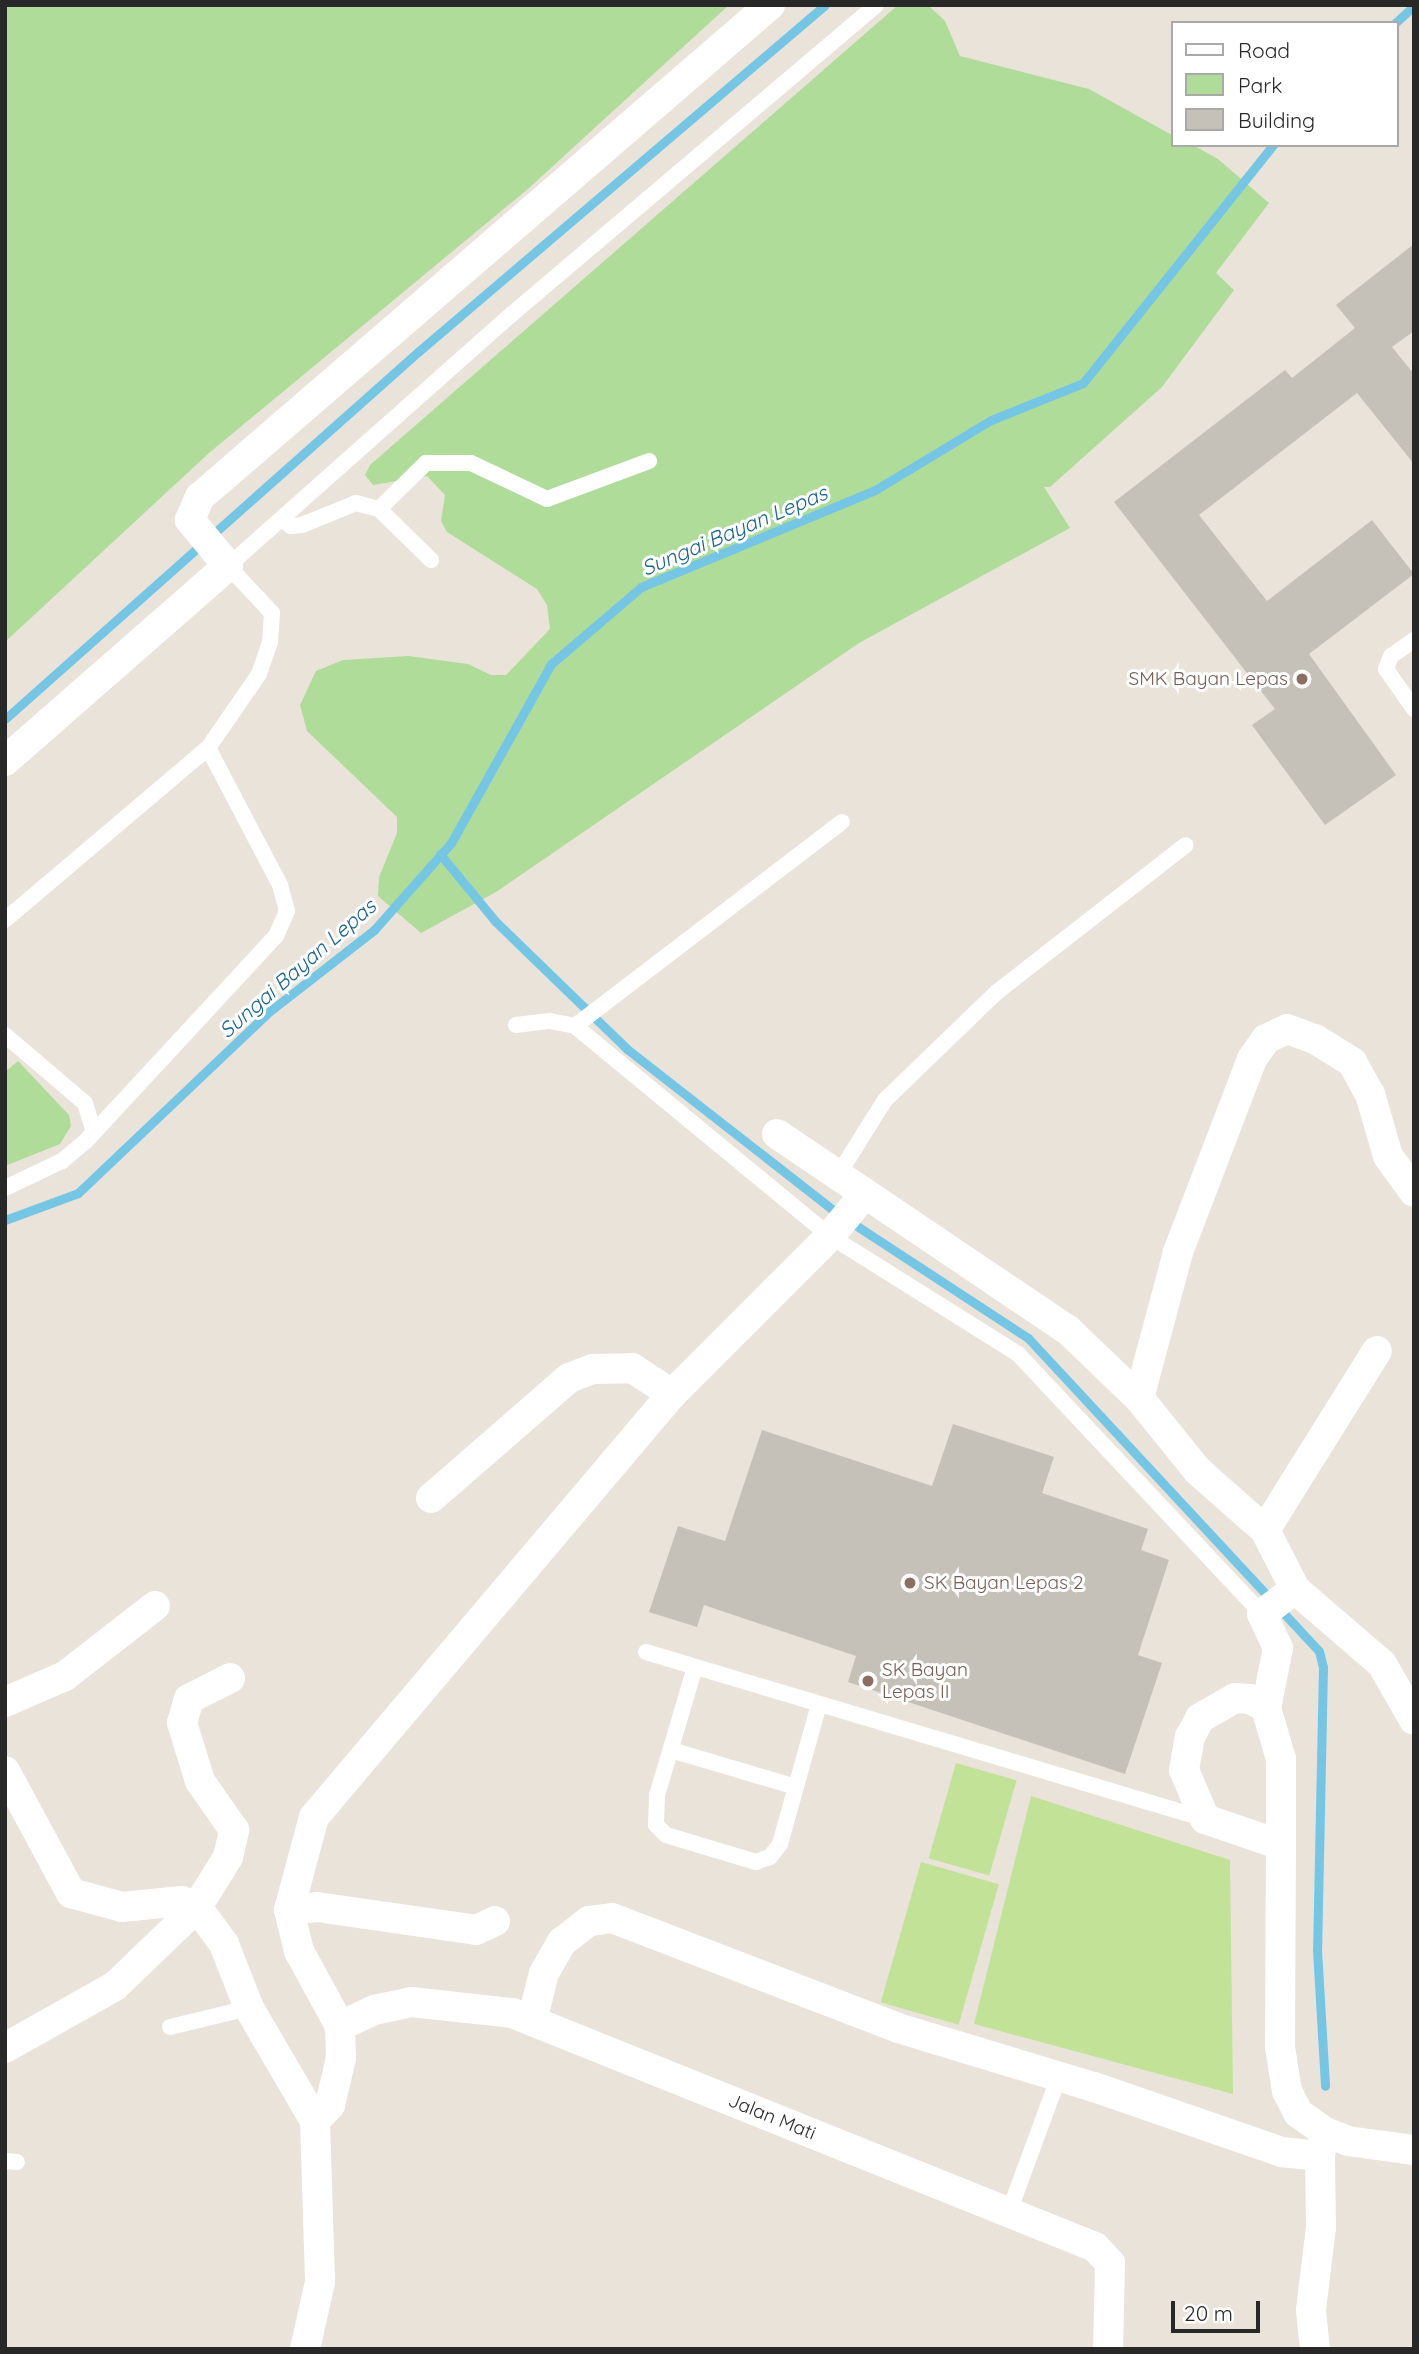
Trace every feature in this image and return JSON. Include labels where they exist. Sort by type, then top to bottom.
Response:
[{"type":"street","points":[[5,761],[224,562],[194,527],[191,509],[200,497],[770,5]]},
{"type":"street","points":[[1139,1398],[1178,1252],[1252,1059],[1266,1039],[1287,1029],[1315,1039],[1352,1062],[1370,1094],[1388,1156],[1414,1192]]},
{"type":"street","points":[[777,1134],[838,1175],[860,1200],[1068,1330],[1139,1398],[1198,1471],[1265,1530],[1278,1602],[1278,1648],[1266,1708],[1281,1759],[1282,2071],[1298,2113],[1322,2144],[1321,2227],[1311,2310],[1315,2349]]},
{"type":"street","points":[[315,2121],[330,2105],[336,2084],[340,2026],[299,1951],[289,1910],[314,1817],[672,1394],[834,1232],[860,1200]]},
{"type":"street","points":[[1265,1530],[1377,1351]]},
{"type":"street","points":[[431,1498],[569,1378],[593,1369],[632,1368],[672,1394]]},
{"type":"street","points":[[1278,1602],[1382,1664],[1414,1720]]},
{"type":"street","points":[[5,1702],[65,1676],[155,1606]]},
{"type":"street","points":[[5,2048],[114,1986],[197,1906],[228,1857],[233,1830],[200,1782],[182,1723],[188,1699],[230,1678]]},
{"type":"street","points":[[1266,1708],[1250,1699],[1235,1698],[1200,1718],[1190,1737],[1184,1770],[1205,1819],[1281,1845]]},
{"type":"street","points":[[5,1771],[71,1893],[122,1907],[182,1901],[197,1906],[224,1944],[248,2008],[315,2121],[320,2282],[305,2349]]},
{"type":"street","points":[[289,1910],[317,1908],[476,1930],[495,1921]]},
{"type":"street","points":[[531,2021],[544,1973],[562,1942],[589,1921],[612,1918],[898,2028],[1059,2076],[1282,2152],[1348,2141],[1414,2150]]},
{"type":"street","name":"Jalan Mati","points":[[340,2026],[374,2010],[411,2002],[512,2013],[1009,2212],[1106,2254],[1110,2263],[1108,2349]]},
{"type":"lane","points":[[5,920],[208,748],[259,674],[270,642],[272,613],[224,562],[282,519],[512,314],[876,5]]},
{"type":"lane","points":[[379,509],[425,463],[471,463],[547,499],[649,461]]},
{"type":"lane","points":[[282,519],[291,526],[302,525],[356,503],[379,509],[431,560]]},
{"type":"lane","points":[[1414,640],[1391,656],[1386,669],[1414,709]]},
{"type":"lane","points":[[5,1188],[62,1161],[94,1132],[276,936],[287,912],[281,886],[208,748]]},
{"type":"lane","points":[[575,1026],[842,822]]},
{"type":"lane","points":[[838,1175],[885,1100],[988,1001],[1186,845]]},
{"type":"lane","points":[[516,1024],[550,1021],[575,1026],[834,1232],[1018,1354],[1278,1602]]},
{"type":"lane","points":[[5,1035],[85,1103],[94,1132]]},
{"type":"lane","points":[[646,1652],[1205,1819]]},
{"type":"lane","points":[[695,1667],[657,1795],[656,1825],[666,1835],[756,1862],[770,1857],[780,1844],[819,1704]]},
{"type":"lane","points":[[670,1750],[796,1787]]},
{"type":"lane","points":[[170,2027],[248,2008]]},
{"type":"lane","points":[[1009,2212],[1059,2076]]},
{"type":"green space","points":[[5,5],[729,5],[529,188],[209,453],[5,642]]},
{"type":"green space","points":[[898,5],[928,5],[945,21],[960,56],[1089,89],[1170,134],[1170,147],[1197,147],[1218,159],[1269,203],[1216,273],[1234,290],[1162,387],[1050,487],[1044,487],[1070,528],[859,643],[496,892],[421,933],[378,896],[379,877],[397,833],[397,817],[307,731],[300,705],[316,671],[343,660],[408,656],[468,664],[491,675],[506,675],[550,629],[547,605],[537,589],[447,532],[441,521],[445,495],[427,476],[373,485],[365,475],[370,465]]},
{"type":"green space","points":[[18,1061],[69,1115],[71,1126],[60,1144],[5,1166],[5,1072]]},
{"type":"green space","points":[[956,1763],[1017,1780],[989,1876],[929,1858]]},
{"type":"green space","points":[[1031,1796],[1230,1860],[1233,2094],[974,2024]]},
{"type":"green space","points":[[921,1862],[999,1884],[959,2025],[881,2002]]},
{"type":"building","points":[[1414,244],[1414,331],[1392,347],[1414,374],[1414,464],[1357,393],[1199,515],[1267,601],[1372,520],[1414,574],[1309,654],[1396,775],[1325,825],[1252,725],[1275,709],[1114,502],[1285,370],[1292,378],[1355,328],[1336,305]]},
{"type":"building","name":"SK Bayan Lepas 2","points":[[953,1424],[1054,1457],[1042,1493],[1148,1529],[1141,1550],[1169,1560],[1138,1655],[1162,1663],[1125,1774],[848,1682],[856,1656],[704,1605],[697,1627],[649,1612],[678,1526],[725,1541],[762,1430],[932,1486]]},
{"type":"waterway","points":[[5,719],[419,351],[825,5]]},
{"type":"waterway","name":"Sungai Bayan Lepas","points":[[1397,21],[1414,6]]},
{"type":"waterway","name":"Sungai Bayan Lepas","points":[[5,1220],[78,1193],[270,1011],[374,930],[451,843],[551,664],[641,587],[875,490],[991,420],[1083,383],[1271,147]]},
{"type":"waterway","points":[[440,854],[495,921],[627,1049],[834,1211],[1028,1338],[1319,1651],[1323,1667],[1317,1950],[1325,2086]]},
{"type":"place","name":"SMK Bayan Lepas","points":[[1302,679]]},
{"type":"place","name":"SK Bayan Lepas 2","points":[[910,1583]]},
{"type":"place","name":"SK Bayan Lepas II","points":[[868,1681]]}]
